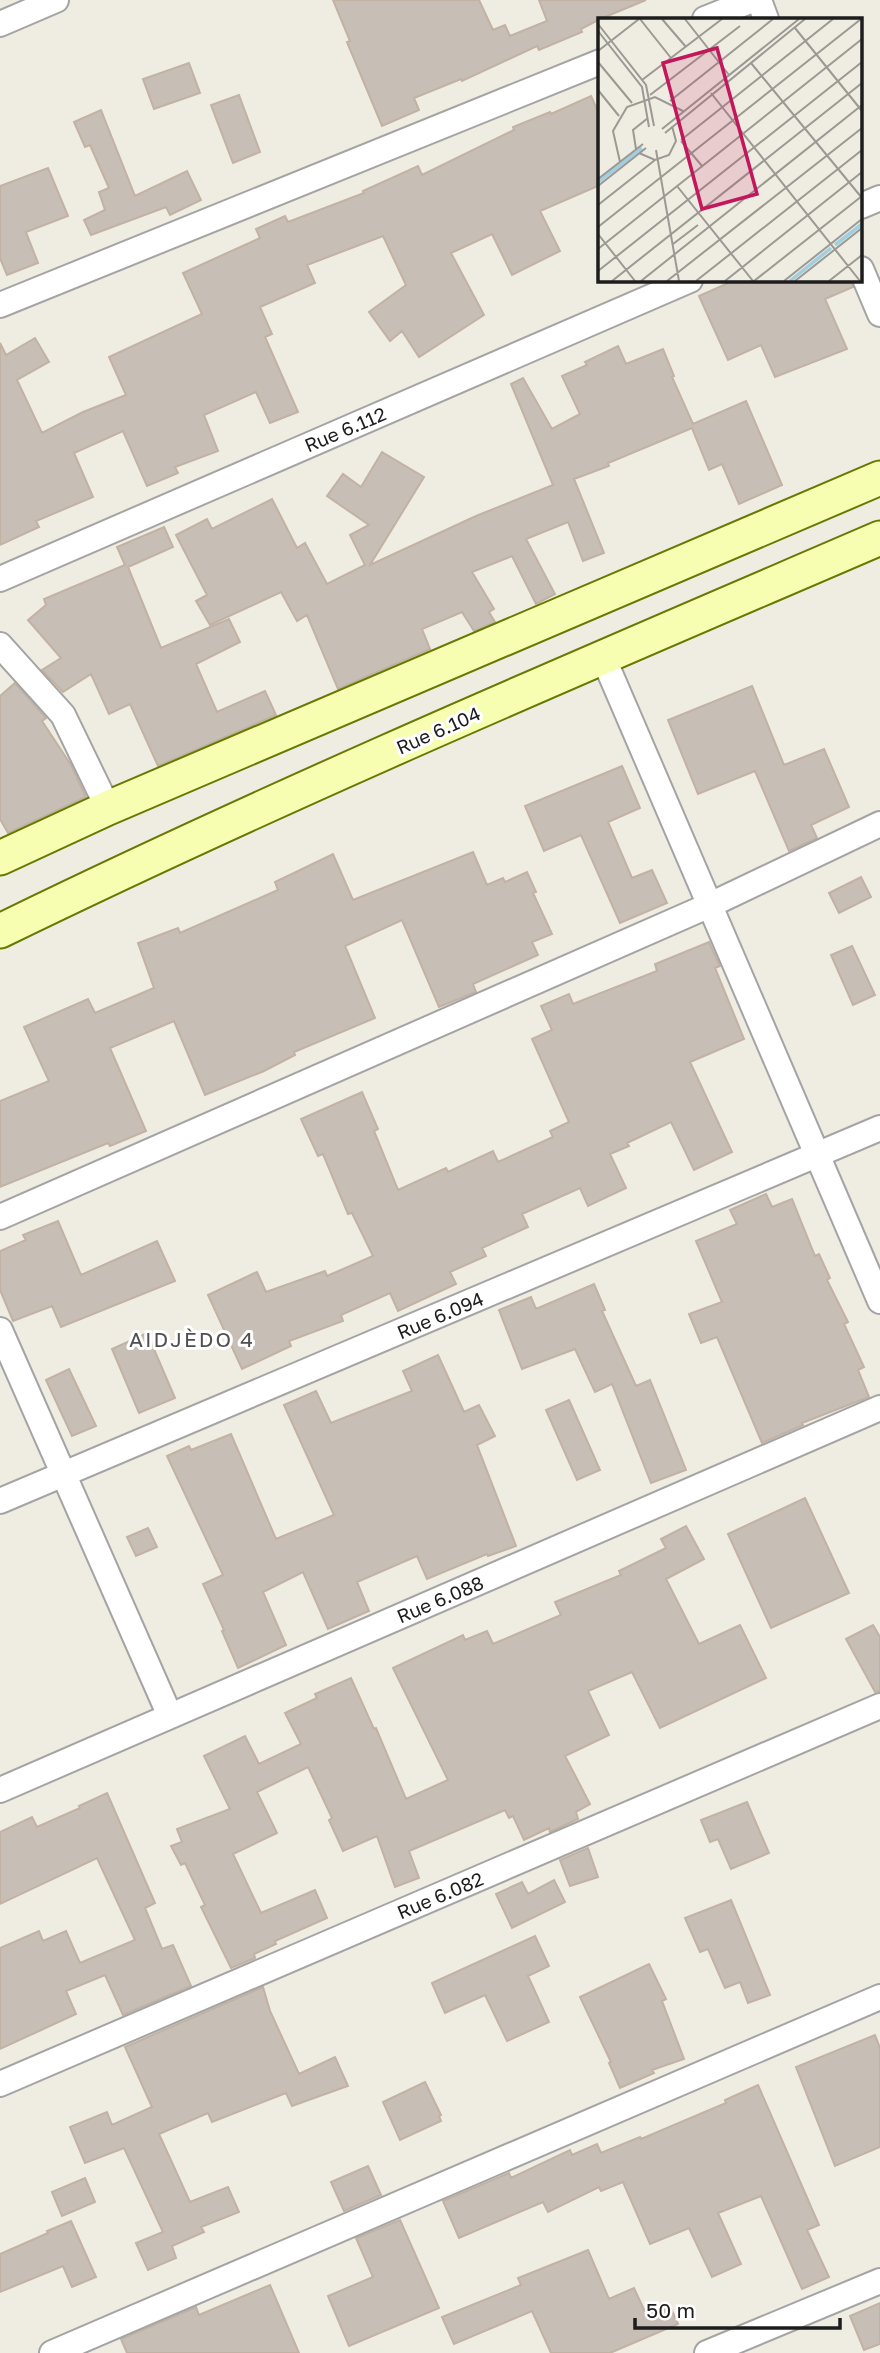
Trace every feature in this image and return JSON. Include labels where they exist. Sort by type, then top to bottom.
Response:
[{"type":"street","points":[[0,24],[56,0]]},
{"type":"street","points":[[707,18],[752,0]]},
{"type":"street","points":[[759,0],[766,18]]},
{"type":"street","points":[[0,305],[598,63]]},
{"type":"street","points":[[862,206],[880,198]]},
{"type":"street","points":[[862,271],[880,314]]},
{"type":"street","name":"Rue 6.112","points":[[0,579],[685,282]]},
{"type":"street","points":[[0,858],[108,808],[880,478]]},
{"type":"street","name":"Rue 6.104","points":[[0,931],[240,818],[880,538]]},
{"type":"street","points":[[0,645],[62,715],[108,808]]},
{"type":"street","points":[[603,657],[880,1301]]},
{"type":"street","points":[[0,1217],[710,905],[880,824]]},
{"type":"street","name":"Rue 6.094","points":[[0,1501],[880,1128]]},
{"type":"street","points":[[0,1330],[170,1716]]},
{"type":"street","name":"Rue 6.088","points":[[0,1790],[880,1408]]},
{"type":"street","name":"Rue 6.082","points":[[0,2084],[880,1706]]},
{"type":"street","points":[[52,2353],[880,1997]]},
{"type":"street","points":[[707,2353],[880,2281]]},
{"type":"building","points":[[333,0],[479,0],[493,30],[505,25],[510,36],[547,21],[539,0],[646,0],[598,18],[581,29],[582,32],[539,50],[537,46],[462,81],[461,79],[414,98],[419,110],[382,126],[347,42],[350,41]]},
{"type":"building","points":[[189,63],[200,93],[154,109],[143,79]]},
{"type":"building","points":[[239,95],[260,152],[233,163],[211,105]]},
{"type":"building","points":[[591,96],[598,112],[598,186],[540,211],[560,251],[512,275],[492,234],[451,253],[484,315],[419,357],[402,331],[390,341],[369,312],[406,285],[383,236],[307,265],[315,283],[260,307],[272,334],[265,337],[298,412],[270,423],[256,392],[204,415],[218,451],[175,467],[178,473],[147,486],[123,431],[74,453],[93,497],[36,521],[39,527],[0,545],[0,343],[6,355],[35,338],[49,362],[17,380],[42,433],[83,412],[126,395],[109,357],[202,314],[183,273],[260,238],[256,229],[285,216],[288,222],[364,193],[363,191],[418,166],[422,175],[514,130],[513,127],[550,112],[551,114]]},
{"type":"building","points":[[101,110],[135,196],[187,171],[201,200],[170,215],[166,207],[91,235],[84,220],[105,210],[99,192],[109,188],[90,145],[85,147],[74,122]]},
{"type":"building","points":[[48,168],[68,216],[26,232],[38,263],[7,275],[0,258],[0,186]]},
{"type":"building","points":[[730,282],[851,282],[853,287],[825,299],[847,349],[775,377],[761,345],[728,360],[699,296]]},
{"type":"building","points":[[618,346],[626,364],[663,349],[693,424],[746,401],[782,485],[739,504],[722,464],[709,470],[692,428],[608,463],[609,466],[574,479],[604,553],[583,561],[568,522],[526,539],[555,594],[536,604],[512,556],[472,572],[494,609],[489,612],[495,622],[474,631],[462,612],[422,629],[430,649],[338,689],[307,615],[297,621],[281,592],[210,625],[196,601],[207,595],[176,535],[207,519],[212,529],[272,499],[297,548],[305,543],[327,584],[365,565],[350,535],[369,525],[327,496],[343,474],[361,487],[382,452],[424,477],[370,565],[476,516],[553,485],[511,384],[523,378],[552,429],[580,414],[562,376],[587,365],[585,362]]},
{"type":"building","points":[[164,527],[173,547],[128,567],[161,648],[229,619],[240,642],[196,664],[217,712],[265,691],[276,715],[158,766],[130,704],[109,714],[91,674],[63,692],[42,670],[61,658],[28,620],[46,605],[44,599],[125,565],[117,547]]},
{"type":"building","points":[[15,683],[46,718],[42,721],[71,765],[86,797],[8,833],[0,819],[0,696]]},
{"type":"building","points":[[752,686],[784,765],[824,749],[849,807],[811,825],[817,838],[789,851],[755,771],[698,794],[668,720]]},
{"type":"building","points":[[622,766],[640,808],[608,822],[632,878],[652,870],[667,903],[620,923],[581,835],[544,851],[525,806]]},
{"type":"building","points":[[473,852],[487,885],[503,878],[505,882],[527,872],[536,892],[533,893],[552,934],[532,942],[538,955],[473,984],[476,992],[439,1007],[402,920],[345,946],[375,1018],[294,1052],[295,1055],[264,1071],[205,1095],[174,1021],[110,1048],[146,1131],[110,1146],[108,1143],[0,1187],[0,1101],[49,1081],[24,1027],[88,999],[95,1013],[154,988],[138,943],[178,928],[180,933],[278,890],[275,882],[333,854],[353,900]]},
{"type":"building","points":[[861,877],[871,897],[839,913],[829,893]]},
{"type":"building","points":[[709,942],[720,966],[715,968],[744,1039],[690,1062],[732,1152],[694,1170],[671,1122],[610,1154],[626,1188],[588,1206],[580,1188],[522,1214],[528,1227],[482,1248],[486,1256],[450,1272],[456,1284],[398,1311],[390,1293],[341,1315],[343,1321],[289,1341],[291,1346],[242,1369],[208,1295],[257,1272],[266,1292],[325,1271],[327,1276],[373,1256],[352,1213],[348,1214],[323,1154],[318,1156],[301,1119],[362,1092],[378,1129],[374,1131],[398,1190],[446,1168],[448,1172],[493,1151],[498,1162],[553,1137],[550,1131],[569,1122],[532,1039],[552,1030],[541,1006],[569,994],[573,1004],[657,971],[655,964]]},
{"type":"building","points":[[852,946],[875,995],[853,1005],[831,955]]},
{"type":"building","points":[[766,1194],[772,1207],[792,1199],[815,1256],[819,1254],[830,1278],[827,1280],[848,1322],[844,1324],[864,1367],[858,1370],[869,1397],[802,1423],[803,1425],[762,1443],[717,1337],[701,1343],[689,1314],[722,1302],[696,1241],[737,1224],[730,1210]]},
{"type":"building","points":[[58,1221],[81,1275],[157,1241],[175,1281],[61,1327],[52,1306],[13,1321],[0,1290],[0,1251],[26,1240],[23,1235]]},
{"type":"building","points":[[594,1284],[605,1310],[602,1311],[636,1386],[650,1380],[686,1470],[651,1483],[612,1384],[595,1392],[575,1349],[522,1369],[499,1310],[531,1297],[536,1309]]},
{"type":"building","points":[[147,1333],[175,1398],[139,1413],[112,1349]]},
{"type":"building","points":[[438,1355],[464,1412],[479,1405],[495,1436],[477,1445],[516,1546],[488,1556],[487,1554],[427,1579],[417,1556],[357,1582],[369,1611],[328,1629],[303,1572],[263,1592],[286,1645],[238,1668],[203,1584],[223,1575],[167,1456],[189,1446],[191,1450],[231,1434],[276,1539],[334,1515],[284,1405],[316,1391],[331,1423],[412,1391],[403,1371]]},
{"type":"building","points":[[69,1369],[96,1426],[72,1436],[46,1380]]},
{"type":"building","points":[[569,1400],[600,1470],[577,1480],[546,1410]]},
{"type":"building","points":[[805,1498],[849,1593],[771,1628],[728,1534]]},
{"type":"building","points":[[686,1526],[704,1559],[666,1579],[699,1644],[740,1625],[766,1678],[660,1728],[632,1672],[588,1691],[609,1735],[565,1756],[590,1804],[576,1812],[578,1819],[550,1832],[549,1828],[524,1840],[513,1816],[509,1818],[505,1810],[409,1851],[419,1878],[395,1887],[377,1836],[343,1851],[329,1820],[332,1818],[308,1767],[257,1792],[277,1833],[233,1854],[261,1913],[315,1890],[327,1918],[275,1941],[276,1944],[254,1954],[255,1958],[231,1968],[201,1907],[205,1905],[185,1863],[181,1865],[171,1846],[182,1842],[177,1829],[230,1809],[204,1756],[245,1736],[259,1764],[301,1744],[285,1713],[317,1698],[315,1694],[351,1678],[406,1799],[448,1780],[393,1668],[463,1635],[465,1640],[487,1631],[493,1644],[561,1615],[555,1602],[621,1575],[619,1571],[666,1548],[661,1539]]},
{"type":"building","points":[[148,1528],[157,1547],[136,1556],[127,1537]]},
{"type":"building","points":[[873,1625],[880,1637],[880,1691],[875,1692],[846,1639]]},
{"type":"building","points":[[107,1793],[155,1903],[145,1908],[162,1949],[173,1945],[191,1986],[123,2015],[105,1975],[66,1991],[76,2014],[0,2049],[0,1948],[39,1931],[43,1941],[66,1931],[80,1963],[135,1940],[97,1858],[0,1904],[0,1832],[32,1817],[37,1827]]},
{"type":"building","points":[[747,1802],[769,1853],[731,1869],[718,1839],[710,1842],[701,1820]]},
{"type":"building","points":[[588,1848],[598,1877],[570,1886],[560,1860]]},
{"type":"building","points":[[554,1880],[565,1902],[512,1928],[496,1894],[522,1882],[528,1894]]},
{"type":"building","points":[[731,1900],[770,1995],[748,2003],[740,1982],[725,1988],[708,1949],[700,1952],[685,1918]]},
{"type":"building","points":[[535,1936],[549,1966],[528,1976],[549,2022],[507,2041],[485,1995],[445,2013],[432,1983]]},
{"type":"building","points":[[649,1964],[666,1999],[662,2001],[684,2059],[652,2070],[654,2073],[620,2088],[609,2063],[611,2062],[580,1997]]},
{"type":"building","points":[[263,1987],[270,2011],[299,2074],[335,2057],[348,2086],[292,2106],[286,2093],[212,2122],[208,2113],[159,2134],[190,2202],[228,2187],[239,2212],[201,2227],[204,2232],[172,2246],[176,2258],[148,2270],[136,2243],[163,2232],[124,2148],[85,2163],[70,2127],[107,2112],[112,2125],[152,2107],[125,2047]]},
{"type":"building","points":[[875,2035],[880,2048],[880,2147],[835,2166],[796,2067]]},
{"type":"building","points":[[425,2082],[441,2115],[441,2121],[400,2140],[383,2102]]},
{"type":"building","points":[[758,2085],[819,2225],[807,2230],[829,2277],[802,2289],[761,2196],[718,2213],[741,2264],[712,2277],[689,2228],[650,2244],[623,2182],[601,2191],[599,2187],[548,2212],[543,2202],[459,2238],[443,2201],[509,2173],[511,2178],[570,2150],[572,2155],[597,2144],[601,2153],[640,2137],[641,2139],[726,2103],[725,2100]]},
{"type":"building","points":[[368,2166],[381,2195],[344,2211],[331,2182]]},
{"type":"building","points":[[85,2178],[95,2202],[62,2216],[52,2192]]},
{"type":"building","points":[[400,2220],[439,2308],[349,2346],[328,2296],[373,2277],[356,2238]]},
{"type":"building","points":[[71,2221],[96,2277],[72,2287],[63,2266],[0,2292],[0,2254]]},
{"type":"building","points":[[588,2250],[609,2299],[634,2288],[646,2314],[669,2304],[678,2324],[610,2353],[551,2353],[532,2311],[454,2344],[442,2317],[521,2285],[518,2278]]},
{"type":"building","points":[[270,2285],[299,2353],[127,2353],[121,2339],[196,2307],[199,2315]]},
{"type":"building","points":[[880,2303],[880,2344],[864,2350],[850,2316]]},
{"type":"district","name":"AIDJÈDO 4","points":[[192,1339]]}]
